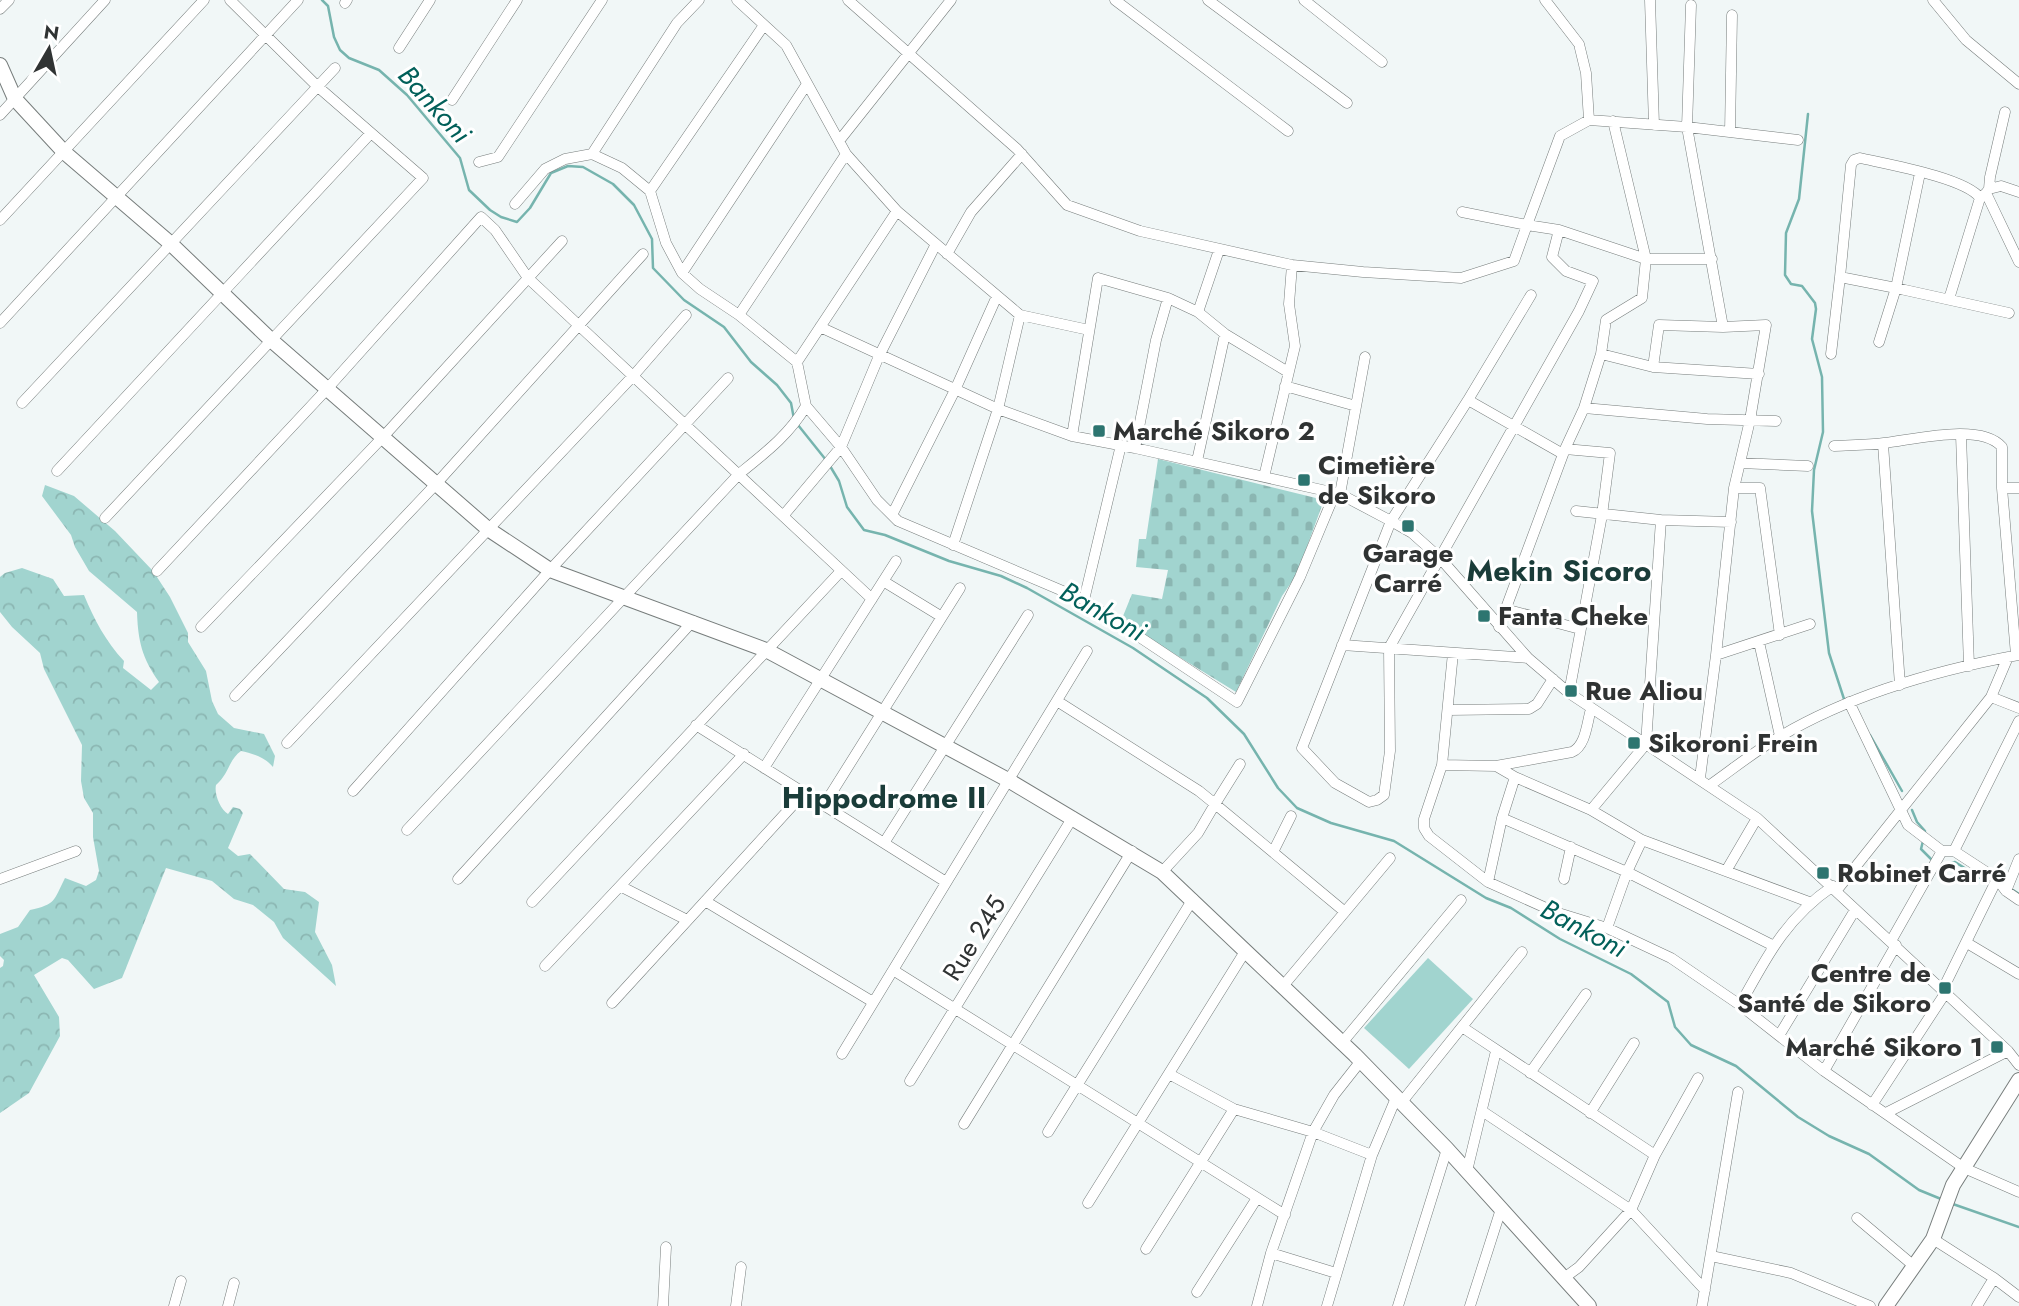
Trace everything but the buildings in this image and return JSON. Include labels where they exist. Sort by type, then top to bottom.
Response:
[{"type":"street","points":[[0,9],[9,0]]},
{"type":"street","points":[[0,115],[105,0]]},
{"type":"street","points":[[0,220],[204,0]]},
{"type":"street","points":[[105,519],[423,178],[317,86],[230,0]]},
{"type":"street","points":[[0,323],[298,0]]},
{"type":"street","points":[[400,48],[430,0]]},
{"type":"street","points":[[452,100],[517,0]]},
{"type":"street","points":[[478,162],[498,157],[602,0]]},
{"type":"street","points":[[592,154],[677,23],[699,0]]},
{"type":"street","points":[[737,0],[786,45],[846,154],[897,211],[1020,315],[1089,330]]},
{"type":"street","points":[[848,0],[1022,155],[1067,205],[1140,231],[1292,265],[1461,278],[1514,261],[1560,136],[1589,120],[1686,127],[1798,140]]},
{"type":"street","points":[[1115,0],[1288,131]]},
{"type":"street","points":[[1208,0],[1347,103]]},
{"type":"street","points":[[1304,0],[1382,62]]},
{"type":"street","points":[[1545,0],[1578,44],[1586,73],[1589,120]]},
{"type":"street","points":[[1650,0],[1654,124]]},
{"type":"street","points":[[1933,0],[1966,40],[2019,84]]},
{"type":"street","points":[[839,141],[946,2]]},
{"type":"street","points":[[1691,5],[1686,127],[1723,327]]},
{"type":"street","points":[[1730,132],[1732,15]]},
{"type":"street","points":[[650,191],[764,25]]},
{"type":"street","points":[[0,65],[15,99],[64,152],[170,243],[271,340],[488,529],[550,570],[766,650],[1008,780],[1163,872],[1194,899],[1447,1149],[1589,1306]]},
{"type":"street","points":[[22,403],[335,68]]},
{"type":"street","points":[[682,272],[807,84]]},
{"type":"street","points":[[1949,299],[1990,177],[2005,113]]},
{"type":"street","points":[[1499,628],[1564,451],[1584,408],[1601,354],[1606,320],[1642,298],[1646,259],[1613,121]]},
{"type":"street","points":[[57,471],[372,133]]},
{"type":"street","points":[[515,204],[545,169],[565,159],[592,154],[622,168],[650,191],[666,243],[682,272],[700,289],[739,315],[797,362],[806,406],[841,447],[877,500],[898,521],[1084,600],[1237,702],[1338,494],[1365,357]]},
{"type":"street","points":[[739,315],[846,154]]},
{"type":"street","points":[[947,254],[971,212],[1022,155]]},
{"type":"street","points":[[1831,354],[1851,165],[1854,160],[1860,158],[1920,173],[1985,193],[2001,186],[2019,192]]},
{"type":"street","points":[[1879,342],[1896,288],[1920,173]]},
{"type":"street","points":[[1985,193],[2019,262]]},
{"type":"street","points":[[797,362],[897,211]]},
{"type":"street","points":[[1462,212],[1559,230],[1646,259],[1712,259]]},
{"type":"street","points":[[157,571],[327,389],[481,217],[495,230],[528,278],[872,599]]},
{"type":"street","points":[[1531,295],[1391,521],[1302,748],[1335,783],[1369,802],[1384,795],[1390,751],[1390,648],[1579,311],[1593,281],[1566,271],[1552,257],[1559,230]]},
{"type":"street","points":[[201,627],[383,437],[562,241]]},
{"type":"street","points":[[783,516],[841,447],[879,356],[936,244]]},
{"type":"street","points":[[1198,312],[1219,250]]},
{"type":"street","points":[[235,696],[436,484],[643,254]]},
{"type":"street","points":[[1264,477],[1295,346],[1289,304],[1292,265]]},
{"type":"street","points":[[1840,277],[2009,313]]},
{"type":"street","points":[[1072,436],[1098,278],[1168,298],[1198,312],[1225,334],[1288,372]]},
{"type":"street","points":[[892,515],[955,390],[997,296]]},
{"type":"street","points":[[1135,448],[1156,340],[1168,298]]},
{"type":"street","points":[[287,743],[634,375],[686,315]]},
{"type":"street","points":[[953,545],[998,409],[1020,315]]},
{"type":"street","points":[[1653,367],[1659,325],[1766,325],[1750,420],[1734,488],[1700,778]]},
{"type":"street","points":[[820,327],[998,409],[1072,436],[1197,461],[1338,494],[1412,533],[1440,558],[1528,658],[1591,709],[1700,778],[1757,818],[2008,1051],[2019,1065]]},
{"type":"street","points":[[1197,461],[1225,334]]},
{"type":"street","points":[[1601,354],[1653,367],[1759,374]]},
{"type":"street","points":[[353,791],[550,570],[728,378]]},
{"type":"street","points":[[1285,386],[1356,406]]},
{"type":"street","points":[[1468,400],[1514,427],[1564,451],[1610,453],[1602,515],[1569,693]]},
{"type":"street","points":[[407,830],[739,474],[785,436],[806,406]]},
{"type":"street","points":[[1584,408],[1776,421]]},
{"type":"street","points":[[1740,1005],[1772,946],[1809,902],[1835,888],[1902,810],[1991,698],[2014,656],[2002,488],[2002,446],[1995,439],[1948,435],[1835,446]]},
{"type":"street","points":[[1961,435],[1969,666]]},
{"type":"street","points":[[1883,443],[1900,685]]},
{"type":"street","points":[[1084,600],[1121,445]]},
{"type":"street","points":[[1740,463],[1808,466]]},
{"type":"street","points":[[1734,488],[1760,488],[1780,635]]},
{"type":"street","points":[[2002,488],[2019,488]]},
{"type":"street","points":[[1576,511],[1661,520],[1731,522]]},
{"type":"street","points":[[1591,810],[1646,744],[1661,520]]},
{"type":"street","points":[[764,768],[896,561]]},
{"type":"street","points":[[532,902],[841,571]]},
{"type":"street","points":[[883,581],[942,617]]},
{"type":"street","points":[[824,805],[960,588]]},
{"type":"street","points":[[1506,609],[1580,629]]},
{"type":"street","points":[[884,843],[1028,615]]},
{"type":"street","points":[[458,879],[693,621]]},
{"type":"street","points":[[1716,655],[1810,624]]},
{"type":"street","points":[[1759,642],[1780,736]]},
{"type":"street","points":[[1342,645],[1528,658]]},
{"type":"street","points":[[842,1054],[1087,651]]},
{"type":"street","points":[[1453,653],[1443,765],[1424,819],[1424,828],[1429,836],[1488,881],[1555,912],[1607,928],[1671,958],[1780,1034],[1824,1072],[1964,1168],[2019,1192]]},
{"type":"street","points":[[1710,785],[1780,736],[1849,702],[1900,685],[2014,656]]},
{"type":"street","points":[[1448,710],[1528,709],[1537,704],[1553,679]]},
{"type":"street","points":[[1991,698],[2019,708]]},
{"type":"street","points":[[1056,701],[1199,791],[1345,912]]},
{"type":"street","points":[[1849,702],[1908,825],[1942,851],[1954,851],[1997,879],[2019,900]]},
{"type":"street","points":[[1443,765],[1496,765],[1578,750],[1591,709]]},
{"type":"street","points":[[1954,851],[2019,721]]},
{"type":"street","points":[[696,725],[946,882]]},
{"type":"street","points":[[545,967],[744,754]]},
{"type":"street","points":[[1163,872],[1198,833],[1240,764]]},
{"type":"street","points":[[1496,765],[1515,777],[1591,810],[1642,839],[1809,902]]},
{"type":"street","points":[[1488,881],[1502,818],[1515,777]]},
{"type":"street","points":[[612,1003],[804,793]]},
{"type":"street","points":[[1273,852],[1291,816]]},
{"type":"street","name":"Rue 245","points":[[910,1081],[1073,817]]},
{"type":"street","points":[[1502,818],[1627,873],[1772,946]]},
{"type":"street","points":[[1726,871],[1757,818]]},
{"type":"street","points":[[1607,928],[1642,839]]},
{"type":"street","points":[[1564,880],[1571,847]]},
{"type":"street","points":[[0,879],[76,851]]},
{"type":"street","points":[[1824,1072],[1942,851]]},
{"type":"street","points":[[964,1124],[1132,852]]},
{"type":"street","points":[[1283,986],[1390,858]]},
{"type":"street","points":[[2007,891],[2019,859]]},
{"type":"street","points":[[1871,1105],[1944,991],[1997,879]]},
{"type":"street","points":[[620,886],[687,920]]},
{"type":"street","points":[[1048,1132],[1194,899]]},
{"type":"street","points":[[1341,1044],[1461,900]]},
{"type":"street","points":[[705,901],[873,1002]]},
{"type":"street","points":[[1780,1034],[1856,910]]},
{"type":"street","points":[[1967,943],[2019,974]]},
{"type":"street","points":[[1088,1203],[1246,950]]},
{"type":"street","points":[[1327,1306],[1372,1155],[1399,1101],[1522,952]]},
{"type":"street","points":[[893,970],[1284,1215]]},
{"type":"street","points":[[1530,1073],[1586,994]]},
{"type":"street","points":[[1462,1027],[1655,1156]]},
{"type":"street","points":[[1590,1113],[1634,1043]]},
{"type":"street","points":[[1467,1171],[1496,1051]]},
{"type":"street","points":[[1886,1113],[2008,1051]]},
{"type":"street","points":[[1257,1306],[1284,1215],[1313,1132],[1334,1095],[1360,1062]]},
{"type":"street","points":[[1169,1074],[1234,1109],[1313,1132],[1372,1155]]},
{"type":"street","points":[[1564,1278],[1579,1267],[1631,1210],[1655,1156],[1698,1078]]},
{"type":"street","points":[[1886,1306],[1933,1239],[1953,1185],[2019,1080]]},
{"type":"street","points":[[1702,1306],[1738,1093]]},
{"type":"street","points":[[1146,1249],[1234,1109]]},
{"type":"street","points":[[1482,1111],[1631,1210],[1705,1290]]},
{"type":"street","points":[[1398,1306],[1447,1149]]},
{"type":"street","points":[[1197,1292],[1257,1198]]},
{"type":"street","points":[[1470,1306],[1501,1209]]},
{"type":"street","points":[[1857,1218],[1914,1266]]},
{"type":"street","points":[[1933,1239],[2019,1297]]},
{"type":"street","points":[[663,1306],[666,1247]]},
{"type":"street","points":[[1272,1253],[1336,1273]]},
{"type":"street","points":[[1711,1256],[1791,1273],[1870,1306]]},
{"type":"street","points":[[736,1306],[741,1268]]},
{"type":"street","points":[[1977,1306],[1994,1278]]},
{"type":"street","points":[[174,1306],[181,1281]]},
{"type":"street","points":[[228,1306],[234,1283]]},
{"type":"green space","points":[[1158,459],[1324,500],[1297,574],[1282,596],[1236,692],[1121,621],[1132,594],[1162,599],[1168,570],[1136,567],[1139,539],[1146,539]]},
{"type":"green space","points":[[45,485],[74,496],[115,531],[153,571],[170,597],[188,633],[188,642],[206,671],[212,701],[218,714],[234,728],[264,734],[275,756],[273,767],[258,756],[241,751],[216,785],[217,797],[225,812],[228,814],[233,807],[243,813],[228,848],[238,856],[250,854],[284,889],[305,892],[319,902],[315,932],[332,965],[336,986],[283,938],[274,922],[253,905],[234,899],[212,881],[166,868],[122,978],[94,989],[68,960],[62,958],[34,975],[59,1017],[60,1036],[29,1093],[0,1113],[0,968],[4,960],[0,956],[0,934],[18,927],[30,910],[53,901],[65,878],[86,886],[96,880],[99,871],[93,837],[93,813],[84,798],[81,781],[82,745],[44,669],[40,653],[0,612],[0,577],[22,568],[53,579],[64,596],[84,595],[101,630],[124,661],[123,668],[151,690],[159,682],[142,649],[137,612],[89,571],[71,535],[42,496]]},
{"type":"green space","points":[[1428,958],[1473,999],[1409,1069],[1364,1028]]},
{"type":"waterway","name":"Bankoni","points":[[322,0],[328,6],[334,37],[340,50],[349,58],[379,70],[407,95],[460,158],[469,190],[501,217],[517,222],[530,208],[551,173],[568,166],[583,167],[613,184],[634,205],[652,239],[653,268],[684,300],[724,327],[751,362],[777,385],[791,403],[794,419]]},
{"type":"waterway","points":[[1808,114],[1799,199],[1786,233],[1785,275],[1791,284],[1802,286],[1815,303],[1816,309],[1812,339],[1822,377],[1823,432],[1814,470],[1812,511],[1829,653],[1844,699]]},
{"type":"waterway","name":"Bankoni","points":[[798,425],[826,460]]},
{"type":"waterway","name":"Bankoni","points":[[830,466],[839,481],[847,507],[864,530],[885,535],[949,561],[1001,576],[1133,648],[1207,698],[1244,734],[1278,788],[1297,808],[1331,823],[1394,841],[1486,898],[1511,908],[1560,939],[1631,974],[1668,1002],[1675,1027],[1691,1045],[1736,1066],[1798,1117],[1829,1136],[1869,1154],[1919,1190],[1941,1199]]},
{"type":"waterway","points":[[1870,735],[1902,791]]},
{"type":"waterway","points":[[1912,810],[1925,831]]},
{"type":"waterway","points":[[1923,841],[1921,849],[1931,859]]},
{"type":"waterway","points":[[1941,865],[1955,862],[1987,882]]},
{"type":"waterway","points":[[2013,890],[2019,894]]},
{"type":"waterway","name":"Bankoni","points":[[1950,1203],[2019,1227]]},
{"type":"place","name":"Marché Sikoro 2","points":[[1099,431]]},
{"type":"place","name":"Cimetière de Sikoro","points":[[1304,480]]},
{"type":"place","name":"Garage Carré","points":[[1408,526]]},
{"type":"place","name":"Fanta Cheke","points":[[1484,616]]},
{"type":"place","name":"Rue Aliou","points":[[1571,691]]},
{"type":"place","name":"Sikoroni Frein","points":[[1634,743]]},
{"type":"place","name":"Robinet Carré","points":[[1823,873]]},
{"type":"place","name":"Centre de Santé de Sikoro","points":[[1945,988]]},
{"type":"place","name":"Marché Sikoro 1","points":[[1997,1047]]},
{"type":"district","name":"Mekin Sicoro","points":[[1559,571]]},
{"type":"district","name":"Hippodrome II","points":[[884,798]]}]
